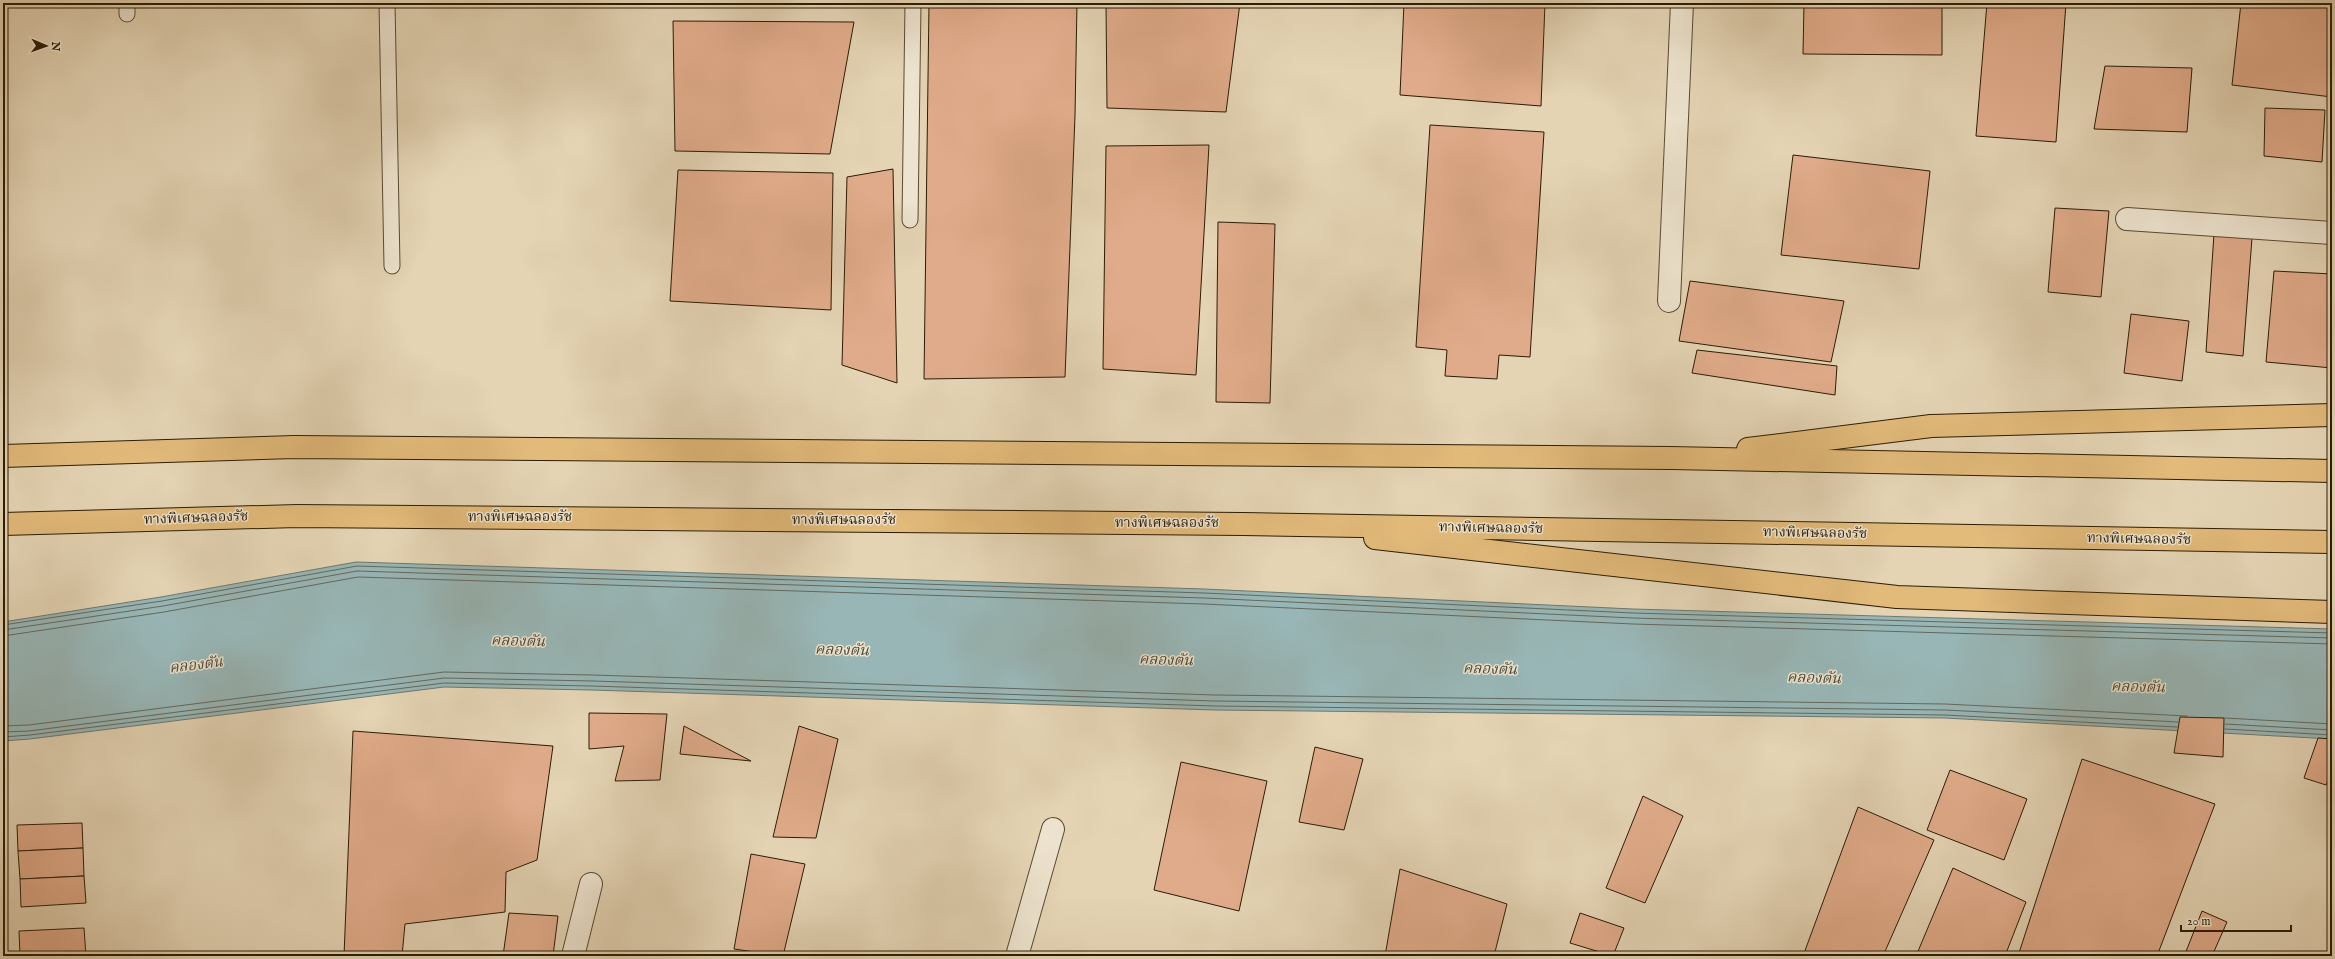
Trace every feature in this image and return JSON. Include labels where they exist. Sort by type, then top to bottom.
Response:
[{"type":"highway","points":[[1671,458],[1931,426],[2332,415]]},
{"type":"highway","points":[[3,456],[302,447],[1671,458],[2332,471]]},
{"type":"highway","name":"ทางพิเศษฉลองรัช","points":[[3,524],[297,516],[1243,524],[2332,542]]},
{"type":"highway","points":[[1243,524],[1897,597],[2332,612]]},
{"type":"street","points":[[1669,301],[1682,3]]},
{"type":"street","points":[[2127,219],[2332,234]]},
{"type":"street","points":[[1017,956],[1052,829]]},
{"type":"street","points":[[574,956],[591,884]]},
{"type":"lane","points":[[387,3],[392,266]]},
{"type":"lane","points":[[910,220],[913,3]]},
{"type":"water","name":"คลองตัน","points":[[356,562],[1204,589],[1633,609],[2332,629],[2332,739],[1945,718],[1215,710],[592,690],[444,687],[30,739],[3,741],[3,622],[161,597]]},
{"type":"building","points":[[929,3],[1077,3],[1075,115],[1065,377],[924,379]]},
{"type":"building","points":[[1106,3],[1240,3],[1226,112],[1107,108]]},
{"type":"building","points":[[1404,3],[1545,3],[1541,106],[1400,95]]},
{"type":"building","points":[[1804,3],[1942,3],[1942,55],[1803,54]]},
{"type":"building","points":[[1987,3],[2066,3],[2056,142],[1976,136]]},
{"type":"building","points":[[2241,3],[2332,3],[2332,97],[2232,85]]},
{"type":"building","points":[[673,21],[854,22],[830,154],[675,151]]},
{"type":"building","points":[[2105,66],[2192,68],[2187,132],[2094,129]]},
{"type":"building","points":[[2265,108],[2325,110],[2322,162],[2264,156]]},
{"type":"building","points":[[1430,125],[1544,132],[1530,357],[1499,355],[1497,379],[1445,376],[1447,350],[1416,347]]},
{"type":"building","points":[[1209,145],[1196,375],[1103,369],[1106,146]]},
{"type":"building","points":[[1793,155],[1930,171],[1919,269],[1781,255]]},
{"type":"building","points":[[893,169],[897,383],[842,365],[847,177]]},
{"type":"building","points":[[678,170],[833,173],[831,310],[670,301]]},
{"type":"building","points":[[2055,208],[2109,211],[2101,297],[2048,292]]},
{"type":"building","points":[[1218,222],[1275,224],[1270,403],[1216,402]]},
{"type":"building","points":[[2214,234],[2252,238],[2243,356],[2206,352]]},
{"type":"building","points":[[2274,271],[2332,274],[2332,368],[2266,362]]},
{"type":"building","points":[[1690,281],[1844,301],[1831,362],[1679,341]]},
{"type":"building","points":[[2131,314],[2189,321],[2182,381],[2124,373]]},
{"type":"building","points":[[1697,350],[1837,366],[1835,395],[1692,373]]},
{"type":"building","points":[[589,713],[667,714],[660,780],[615,781],[624,746],[589,749]]},
{"type":"building","points":[[2180,717],[2224,718],[2223,757],[2174,753]]},
{"type":"building","points":[[684,726],[751,761],[680,754]]},
{"type":"building","points":[[799,726],[838,739],[816,838],[773,837]]},
{"type":"building","points":[[353,731],[553,746],[537,860],[506,872],[505,912],[405,924],[402,956],[344,956]]},
{"type":"building","points":[[2318,738],[2332,739],[2332,772],[2326,785],[2304,778]]},
{"type":"building","points":[[1315,747],[1363,759],[1344,830],[1299,822]]},
{"type":"building","points":[[2082,759],[2215,804],[2157,956],[2018,956]]},
{"type":"building","points":[[1181,762],[1267,781],[1239,911],[1154,890]]},
{"type":"building","points":[[1950,770],[2027,799],[2004,860],[1927,830]]},
{"type":"building","points":[[1643,796],[1683,816],[1645,903],[1606,888]]},
{"type":"building","points":[[1858,807],[1934,840],[1883,956],[1803,956]]},
{"type":"building","points":[[82,823],[83,848],[18,851],[17,825]]},
{"type":"building","points":[[83,848],[84,876],[20,879],[18,851]]},
{"type":"building","points":[[751,854],[805,864],[783,956],[734,949]]},
{"type":"building","points":[[1953,868],[2026,902],[2005,956],[1916,956]]},
{"type":"building","points":[[1400,869],[1507,904],[1494,956],[1385,956]]},
{"type":"building","points":[[84,876],[86,903],[21,907],[20,879]]},
{"type":"building","points":[[2202,911],[2227,922],[2212,956],[2189,956],[2185,954]]},
{"type":"building","points":[[509,913],[558,916],[553,956],[503,956]]},
{"type":"building","points":[[1580,913],[1624,928],[1613,956],[1570,943]]},
{"type":"building","points":[[84,928],[86,956],[20,956],[19,931]]},
{"type":"building","points":[[622,952],[648,956],[621,956]]}]
